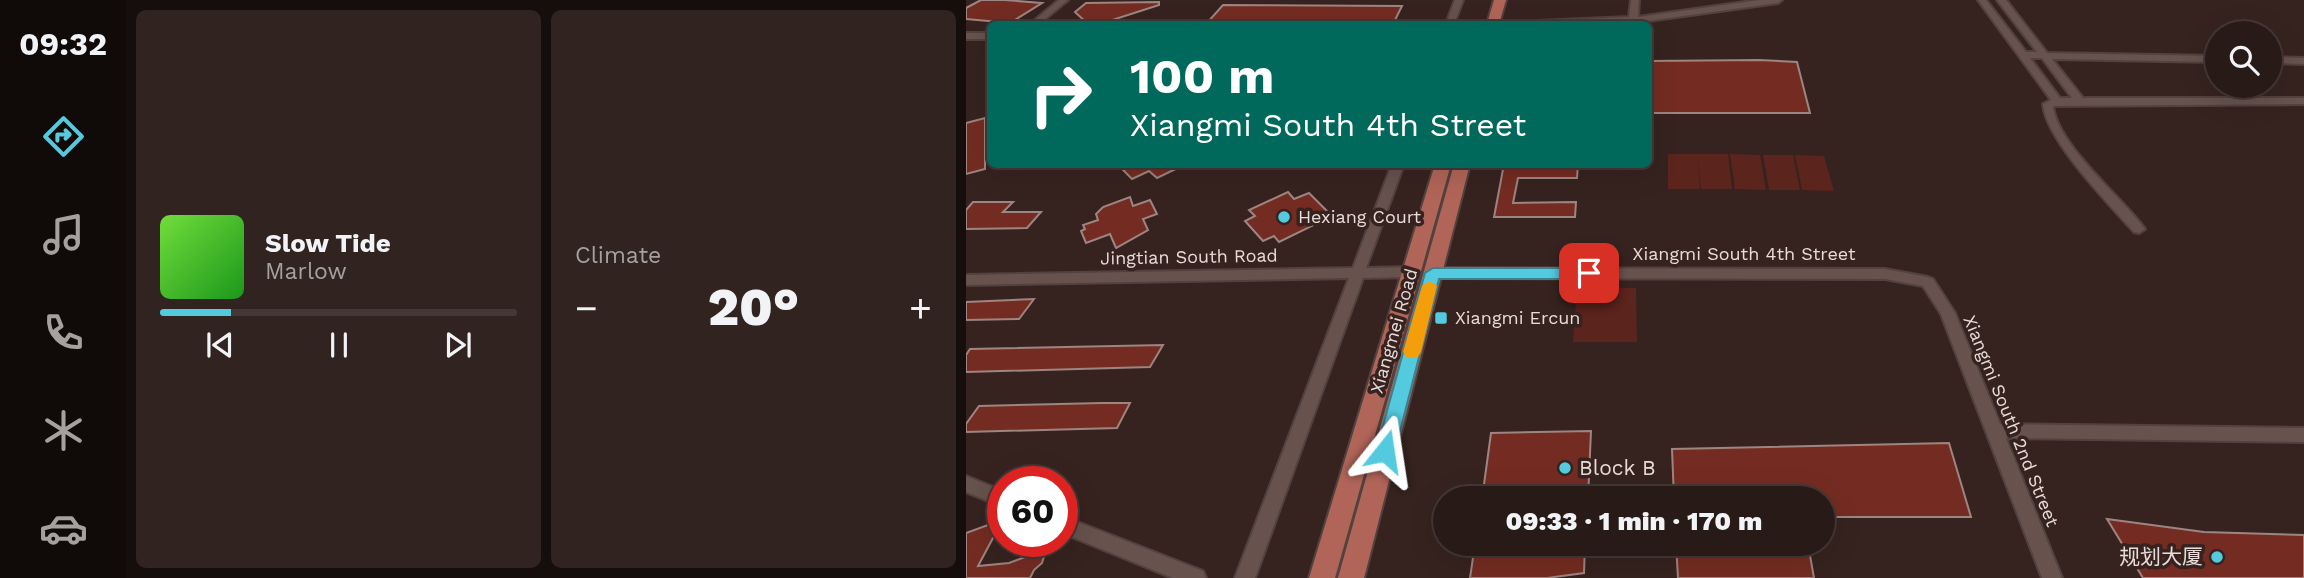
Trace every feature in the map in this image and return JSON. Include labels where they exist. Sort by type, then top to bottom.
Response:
[{"type":"main road","points":[[1484,21],[1489,0]]},
{"type":"main road","points":[[1494,21],[1500,0]]},
{"type":"main road","points":[[1504,21],[1509,0]]},
{"type":"main road","name":"Xiangmei Road","points":[[1351,578],[1422,272],[1442,168]]},
{"type":"main road","name":"Xiangmei Road","points":[[1322,578],[1422,272],[1461,168]]},
{"type":"street","points":[[1038,21],[1064,0]]},
{"type":"street","points":[[1451,21],[1459,0]]},
{"type":"street","points":[[1633,20],[1635,0]]},
{"type":"street","points":[[1609,21],[1778,0]]},
{"type":"street","points":[[1982,0],[2057,101]]},
{"type":"street","points":[[2001,0],[2080,101]]},
{"type":"street","points":[[966,38],[987,38]]},
{"type":"street","points":[[2023,55],[2205,59]]},
{"type":"street","points":[[2282,60],[2304,61]]},
{"type":"street","points":[[2139,229],[2113,202],[2090,171],[2076,159],[2047,117],[2048,104],[2057,101],[2304,100]]},
{"type":"street","points":[[1245,578],[1397,168]]},
{"type":"street","name":"Jingtian South Road","points":[[966,280],[1422,272]]},
{"type":"street","name":"Xiangmi South 4th Street","points":[[1422,272],[1885,274],[1928,282]]},
{"type":"street","name":"Xiangmi South 2nd Street","points":[[1928,282],[1948,313],[2052,578]]},
{"type":"street","points":[[1994,431],[2304,435]]},
{"type":"street","points":[[966,484],[987,493]]},
{"type":"street","points":[[1078,530],[1196,578]]},
{"type":"shaded area","points":[[1668,154],[1728,154],[1732,189],[1701,189],[1698,160],[1700,189],[1668,189]]},
{"type":"shaded area","points":[[1730,154],[1760,155],[1766,190],[1735,189]]},
{"type":"shaded area","points":[[1763,155],[1793,155],[1800,190],[1769,190]]},
{"type":"shaded area","points":[[1795,155],[1824,156],[1834,191],[1802,190]]},
{"type":"shaded area","points":[[1577,288],[1636,288],[1637,342],[1573,342]]},
{"type":"building","points":[[981,0],[1042,3],[1013,21],[966,19],[966,8]]},
{"type":"building","points":[[1159,2],[1159,5],[1109,21],[1085,21],[1075,12],[1086,3]]},
{"type":"building","points":[[1223,5],[1402,6],[1394,21],[1209,21]]},
{"type":"building","points":[[1652,61],[1797,62],[1810,113],[1652,113]]},
{"type":"building","points":[[985,118],[985,169],[966,174],[966,123]]},
{"type":"building","points":[[1178,168],[1157,178],[1149,171],[1132,179],[1123,170]]},
{"type":"building","points":[[1503,168],[1578,168],[1577,178],[1518,178],[1513,203],[1576,202],[1575,217],[1494,217]]},
{"type":"building","name":"Hexiang Court","points":[[1288,192],[1294,199],[1309,193],[1327,211],[1314,218],[1318,223],[1279,242],[1274,236],[1263,241],[1245,221],[1255,216],[1249,210]]},
{"type":"building","points":[[1130,197],[1133,206],[1150,200],[1157,214],[1143,219],[1148,230],[1116,248],[1110,234],[1086,243],[1081,231],[1085,229],[1083,225],[1098,220],[1096,214],[1103,207]]},
{"type":"building","points":[[973,202],[1013,202],[1003,212],[1041,212],[1027,228],[966,229],[966,210]]},
{"type":"building","points":[[1034,299],[1019,319],[966,320],[966,302]]},
{"type":"building","points":[[1163,345],[1150,367],[966,372],[966,355],[970,349]]},
{"type":"building","points":[[1130,403],[1117,428],[966,432],[966,424],[979,406]]},
{"type":"building","points":[[1591,431],[1589,486],[1484,486],[1491,433]]},
{"type":"building","points":[[1949,443],[1971,517],[1835,517],[1835,486],[1673,486],[1672,449]]},
{"type":"building","name":"规划大厦","points":[[2107,519],[2204,532],[2304,535],[2304,578],[2143,578]]},
{"type":"building","points":[[987,525],[987,549],[978,566],[1009,563],[1025,557],[1044,557],[1042,563],[1030,578],[966,578],[966,533]]},
{"type":"building","points":[[1473,556],[1585,556],[1584,573],[1547,578],[1470,578]]},
{"type":"building","points":[[1677,556],[1810,556],[1814,578],[1678,578]]},
{"type":"slow traffic","points":[[1412,352],[1430,286]]},
{"type":"place","name":"Hexiang Court","points":[[1284,217]]},
{"type":"place","name":"Xiangmi Ercun","points":[[1441,318]]},
{"type":"place","name":"Block B","points":[[1565,468]]},
{"type":"place","name":"规划大厦","points":[[2217,557]]},
{"type":"route","points":[[1385,451],[1433,273],[1589,273]]}]
